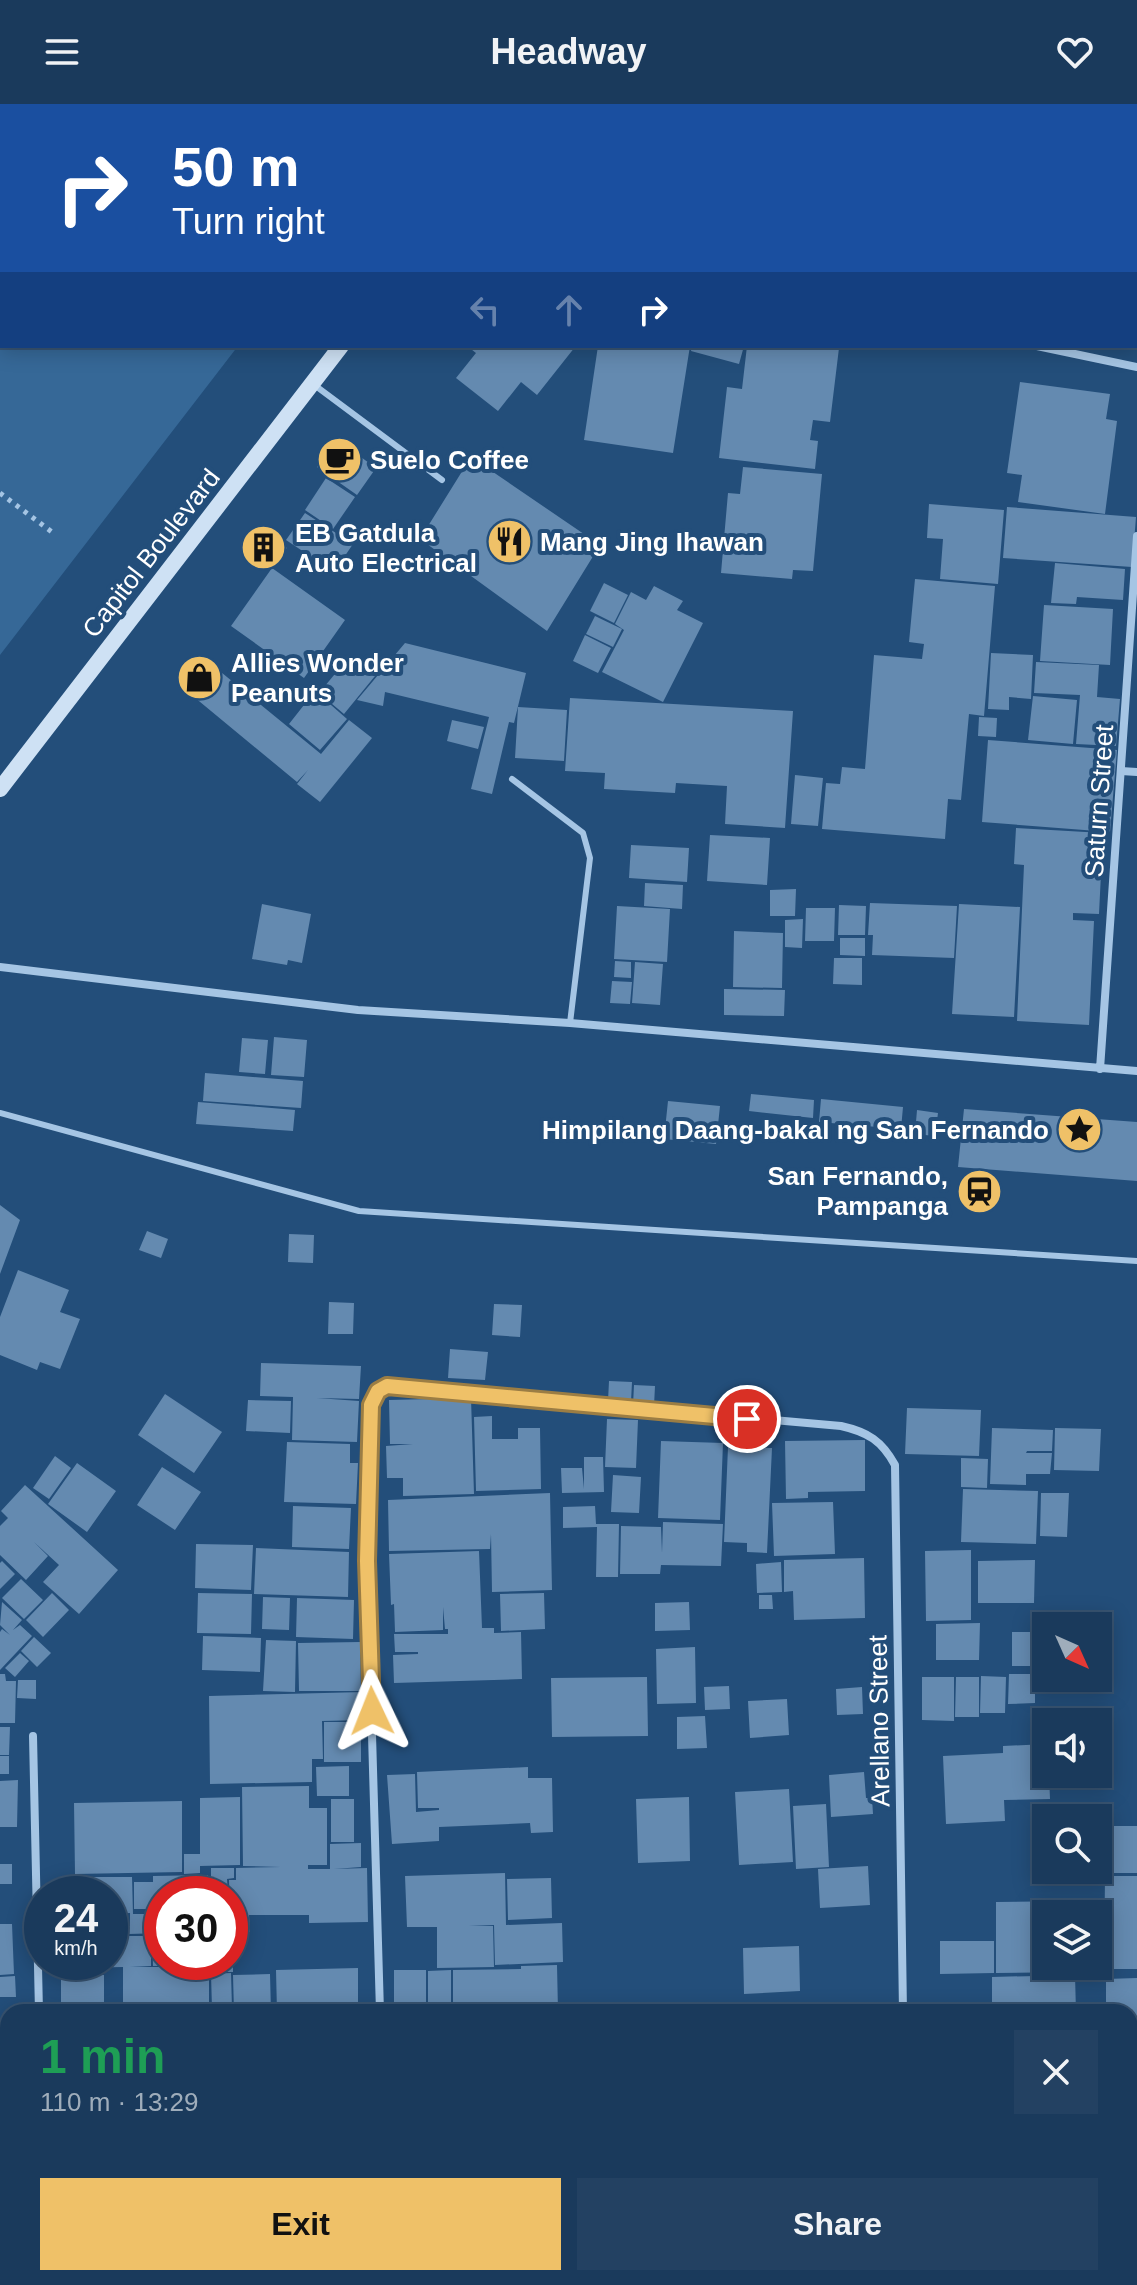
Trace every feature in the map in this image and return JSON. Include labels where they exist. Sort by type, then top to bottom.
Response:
[{"type":"main road","name":"Capitol Boulevard","points":[[0,789],[339,348]]},
{"type":"street","points":[[1047,348],[1137,367]]},
{"type":"street","name":"Saturn Street","points":[[1100,1069],[1137,536]]},
{"type":"street","points":[[1121,771],[1137,772]]},
{"type":"street","points":[[0,967],[358,1010],[570,1023],[1137,1071]]},
{"type":"street","name":"Arellano Street","points":[[380,2004],[367,1561],[371,1405],[378,1391],[387,1386],[841,1426],[874,1437],[887,1450],[895,1465],[903,2004]]},
{"type":"street","points":[[33,1736],[39,2004]]},
{"type":"lane","points":[[312,383],[442,480]]},
{"type":"lane","points":[[512,779],[583,833],[590,858],[570,1023]]},
{"type":"lane","points":[[0,1113],[359,1211],[1137,1261]]},
{"type":"path","points":[[0,493],[56,535]]},
{"type":"shaded area","points":[[0,348],[236,348],[0,655]]},
{"type":"building","points":[[470,348],[574,348],[537,395],[521,382],[498,411],[456,378],[476,353]]},
{"type":"building","points":[[598,348],[690,348],[673,453],[584,440]]},
{"type":"building","points":[[692,348],[743,348],[739,364],[691,351]]},
{"type":"building","points":[[747,348],[839,348],[830,422],[813,420],[810,440],[818,441],[815,469],[719,458],[727,387],[742,389]]},
{"type":"building","points":[[1020,382],[1110,394],[1106,419],[1117,421],[1105,514],[1018,502],[1022,475],[1007,473]]},
{"type":"building","points":[[336,439],[376,468],[357,495],[317,467]]},
{"type":"building","name":"Mang Jing Ihawan","points":[[471,457],[600,545],[547,631],[420,539]]},
{"type":"building","points":[[743,467],[822,474],[813,571],[793,570],[792,579],[721,573],[728,493],[740,494]]},
{"type":"building","points":[[326,478],[355,497],[333,529],[305,510]]},
{"type":"building","points":[[929,504],[1004,510],[998,584],[940,579],[943,539],[927,538]]},
{"type":"building","points":[[1007,507],[1136,517],[1132,567],[1003,558]]},
{"type":"building","points":[[305,513],[353,544],[334,572],[286,540]]},
{"type":"building","name":"EB Gatdula Auto Electrical","points":[[266,526],[287,548],[264,570],[242,547]]},
{"type":"building","points":[[1055,563],[1125,569],[1123,600],[1077,597],[1076,604],[1051,603]]},
{"type":"building","points":[[272,568],[345,620],[304,678],[231,626]]},
{"type":"building","points":[[915,579],[995,586],[984,716],[969,714],[961,800],[948,799],[945,839],[822,829],[826,783],[840,784],[842,767],[865,769],[874,655],[922,659],[924,644],[909,642]]},
{"type":"building","points":[[604,583],[628,595],[614,623],[590,611]]},
{"type":"building","points":[[654,586],[683,601],[677,610],[703,623],[663,702],[602,672],[624,630],[615,624],[631,592],[646,600]]},
{"type":"building","points":[[1044,605],[1113,609],[1110,665],[1040,661]]},
{"type":"building","points":[[595,616],[622,629],[613,647],[586,634]]},
{"type":"building","points":[[585,635],[611,648],[598,673],[573,661]]},
{"type":"building","points":[[405,643],[526,673],[514,723],[509,722],[492,794],[471,789],[489,717],[385,692],[383,706],[357,700]]},
{"type":"building","points":[[991,653],[1033,655],[1031,699],[1009,697],[1009,710],[988,709]]},
{"type":"building","points":[[350,656],[375,676],[344,714],[319,693]]},
{"type":"building","points":[[205,659],[321,754],[349,720],[372,738],[320,802],[297,784],[308,770],[297,782],[182,687]]},
{"type":"building","points":[[1036,662],[1099,665],[1097,697],[1120,699],[1116,746],[1076,744],[1080,695],[1034,693]]},
{"type":"building","points":[[315,691],[347,719],[320,750],[289,724]]},
{"type":"building","points":[[1033,696],[1077,700],[1073,744],[1028,740]]},
{"type":"building","points":[[570,698],[793,711],[785,828],[725,824],[727,786],[676,783],[675,793],[604,789],[605,773],[565,771]]},
{"type":"building","points":[[518,707],[567,710],[564,761],[515,758]]},
{"type":"building","points":[[979,717],[997,718],[996,737],[978,736]]},
{"type":"building","points":[[452,720],[484,727],[478,749],[447,741]]},
{"type":"building","points":[[988,740],[1117,750],[1110,832],[982,822]]},
{"type":"building","points":[[795,775],[823,778],[818,826],[791,824]]},
{"type":"building","points":[[1016,828],[1103,833],[1099,914],[1073,913],[1073,920],[1094,921],[1089,1025],[1017,1021],[1024,865],[1014,864]]},
{"type":"building","points":[[710,835],[770,838],[767,885],[707,881]]},
{"type":"building","points":[[631,845],[689,848],[687,882],[629,878]]},
{"type":"building","points":[[645,883],[683,885],[682,909],[644,906]]},
{"type":"building","points":[[796,889],[795,916],[770,916],[770,890]]},
{"type":"building","points":[[870,903],[957,906],[954,958],[872,955],[873,935],[868,935]]},
{"type":"building","points":[[262,904],[311,914],[302,963],[288,960],[287,965],[252,959]]},
{"type":"building","points":[[959,904],[1020,907],[1014,1017],[952,1014]]},
{"type":"building","points":[[839,905],[866,906],[865,935],[838,935]]},
{"type":"building","points":[[617,906],[670,909],[667,962],[614,959]]},
{"type":"building","points":[[806,908],[835,908],[834,941],[805,941]]},
{"type":"building","points":[[803,919],[802,948],[785,947],[785,920]]},
{"type":"building","points":[[734,931],[783,933],[782,988],[733,987]]},
{"type":"building","points":[[840,938],[865,938],[865,956],[840,955]]},
{"type":"building","points":[[834,958],[862,958],[862,985],[833,984]]},
{"type":"building","points":[[615,961],[631,962],[631,978],[614,977]]},
{"type":"building","points":[[635,962],[663,964],[660,1005],[632,1003]]},
{"type":"building","points":[[612,981],[632,982],[630,1004],[610,1003]]},
{"type":"building","points":[[724,989],[785,990],[784,1016],[724,1015]]},
{"type":"building","points":[[274,1037],[307,1040],[304,1077],[271,1075]]},
{"type":"building","points":[[242,1038],[268,1040],[265,1074],[239,1072]]},
{"type":"building","points":[[205,1073],[303,1081],[301,1108],[203,1101]]},
{"type":"building","points":[[751,1094],[814,1100],[813,1118],[749,1111]]},
{"type":"building","points":[[821,1099],[903,1107],[901,1129],[819,1122]]},
{"type":"building","points":[[668,1101],[720,1106],[716,1144],[664,1139]]},
{"type":"building","points":[[198,1102],[295,1110],[293,1131],[196,1124]]},
{"type":"building","points":[[964,1109],[1137,1122],[1137,1181],[958,1167]]},
{"type":"building","points":[[917,1110],[938,1113],[935,1136],[915,1134]]},
{"type":"building","points":[[0,1205],[20,1220],[0,1274]]},
{"type":"building","points":[[147,1231],[168,1239],[161,1258],[139,1250]]},
{"type":"building","points":[[289,1234],[314,1235],[313,1263],[288,1262]]},
{"type":"building","points":[[18,1270],[69,1290],[60,1312],[80,1319],[60,1369],[40,1362],[37,1370],[0,1355],[0,1317]]},
{"type":"building","points":[[329,1302],[354,1303],[353,1334],[328,1334]]},
{"type":"building","points":[[494,1304],[522,1305],[520,1337],[492,1335]]},
{"type":"building","points":[[450,1349],[488,1352],[485,1380],[448,1378]]},
{"type":"building","points":[[261,1363],[361,1366],[359,1399],[317,1398],[359,1401],[357,1442],[292,1440],[293,1397],[260,1396]]},
{"type":"building","points":[[609,1381],[632,1382],[631,1402],[608,1401]]},
{"type":"building","points":[[634,1385],[655,1386],[654,1406],[633,1405]]},
{"type":"building","points":[[165,1394],[222,1432],[194,1473],[138,1435]]},
{"type":"building","points":[[471,1398],[474,1494],[403,1496],[403,1478],[387,1478],[386,1446],[413,1444],[390,1444],[389,1400]]},
{"type":"building","points":[[248,1400],[291,1401],[290,1433],[246,1431]]},
{"type":"building","points":[[907,1408],[981,1410],[979,1456],[905,1454]]},
{"type":"building","points":[[492,1416],[492,1439],[518,1439],[518,1428],[540,1428],[541,1489],[476,1491],[474,1417]]},
{"type":"building","points":[[607,1419],[638,1420],[636,1468],[605,1467]]},
{"type":"building","points":[[992,1428],[1053,1430],[1052,1451],[1026,1453],[1052,1453],[1050,1474],[1026,1474],[1026,1485],[990,1484]]},
{"type":"building","points":[[1055,1428],[1101,1429],[1099,1471],[1054,1470]]},
{"type":"building","points":[[865,1440],[865,1491],[808,1492],[808,1498],[786,1499],[785,1441]]},
{"type":"building","points":[[661,1441],[723,1443],[720,1520],[658,1518]]},
{"type":"building","points":[[287,1442],[350,1444],[350,1463],[358,1463],[356,1504],[284,1502]]},
{"type":"building","points":[[728,1447],[772,1448],[767,1553],[747,1552],[747,1543],[724,1542]]},
{"type":"building","points":[[55,1456],[71,1468],[49,1499],[33,1488]]},
{"type":"building","points":[[584,1457],[603,1457],[604,1492],[562,1493],[561,1468],[582,1468],[584,1489]]},
{"type":"building","points":[[961,1458],[988,1459],[987,1488],[961,1487]]},
{"type":"building","points":[[77,1463],[116,1491],[87,1532],[48,1504]]},
{"type":"building","points":[[162,1467],[201,1492],[175,1530],[137,1505]]},
{"type":"building","points":[[613,1475],[641,1477],[639,1513],[611,1512]]},
{"type":"building","points":[[25,1485],[118,1570],[79,1614],[43,1582],[59,1565],[34,1542],[48,1556],[26,1580],[0,1555],[0,1526],[8,1518],[1,1511]]},
{"type":"building","points":[[963,1489],[1038,1491],[1036,1544],[961,1542]]},
{"type":"building","points":[[550,1493],[552,1590],[492,1592],[491,1534],[490,1549],[389,1551],[388,1500]]},
{"type":"building","points":[[1041,1493],[1069,1493],[1067,1537],[1040,1536]]},
{"type":"building","points":[[833,1502],[835,1554],[774,1556],[772,1503]]},
{"type":"building","points":[[293,1506],[351,1508],[349,1549],[292,1547]]},
{"type":"building","points":[[595,1506],[596,1524],[619,1524],[618,1577],[596,1577],[597,1527],[563,1528],[563,1507]]},
{"type":"building","points":[[663,1522],[723,1524],[721,1566],[661,1565],[660,1574],[620,1574],[621,1526],[661,1527],[662,1553]]},
{"type":"building","points":[[196,1544],[253,1545],[251,1590],[195,1588]]},
{"type":"building","points":[[256,1548],[349,1552],[348,1597],[254,1594]]},
{"type":"building","points":[[971,1550],[971,1620],[926,1621],[925,1551]]},
{"type":"building","points":[[479,1551],[482,1628],[494,1628],[494,1633],[521,1632],[522,1679],[394,1683],[393,1655],[418,1652],[395,1652],[394,1634],[448,1634],[448,1629],[445,1629],[443,1607],[443,1630],[395,1632],[389,1554]]},
{"type":"building","points":[[864,1558],[865,1618],[794,1620],[793,1591],[784,1592],[784,1560]]},
{"type":"building","points":[[1035,1560],[1034,1603],[978,1603],[978,1561]]},
{"type":"building","points":[[2,1561],[15,1574],[0,1589],[0,1563]]},
{"type":"building","points":[[781,1562],[782,1592],[757,1593],[756,1564]]},
{"type":"building","points":[[21,1579],[43,1600],[24,1619],[2,1598]]},
{"type":"building","points":[[52,1593],[69,1610],[43,1637],[26,1620]]},
{"type":"building","points":[[198,1593],[252,1594],[251,1634],[197,1633]]},
{"type":"building","points":[[544,1593],[545,1629],[501,1631],[500,1594]]},
{"type":"building","points":[[759,1595],[772,1595],[773,1609],[759,1609]]},
{"type":"building","points":[[263,1597],[290,1598],[289,1630],[262,1629]]},
{"type":"building","points":[[297,1598],[354,1600],[353,1639],[296,1637]]},
{"type":"building","points":[[2,1602],[22,1620],[13,1630],[20,1625],[32,1636],[0,1670],[0,1632],[2,1629],[10,1635],[0,1625]]},
{"type":"building","points":[[689,1602],[690,1630],[655,1631],[655,1603]]},
{"type":"building","points":[[1030,1610],[1088,1610],[1032,1612],[1032,1666],[1012,1666],[1012,1632],[1030,1632]]},
{"type":"building","points":[[980,1623],[979,1660],[936,1660],[936,1624]]},
{"type":"building","points":[[203,1636],[261,1638],[260,1672],[202,1670]]},
{"type":"building","points":[[34,1637],[51,1653],[37,1667],[21,1651]]},
{"type":"building","points":[[266,1640],[296,1641],[295,1692],[263,1691]]},
{"type":"building","points":[[360,1642],[361,1691],[299,1691],[298,1643]]},
{"type":"building","points":[[695,1647],[696,1703],[657,1704],[656,1649]]},
{"type":"building","points":[[20,1653],[29,1661],[15,1677],[5,1668]]},
{"type":"building","points":[[0,1674],[5,1674],[6,1681],[16,1681],[15,1723],[0,1723]]},
{"type":"building","points":[[1009,1674],[1032,1674],[1035,1703],[1008,1704]]},
{"type":"building","points":[[981,1676],[1006,1677],[1005,1713],[980,1713]]},
{"type":"building","points":[[647,1677],[648,1736],[552,1737],[551,1678]]},
{"type":"building","points":[[922,1677],[954,1677],[954,1721],[922,1720]]},
{"type":"building","points":[[956,1677],[979,1677],[979,1717],[955,1717]]},
{"type":"building","points":[[18,1680],[36,1680],[36,1699],[17,1698]]},
{"type":"building","points":[[729,1686],[730,1709],[705,1710],[704,1687]]},
{"type":"building","points":[[862,1687],[863,1714],[837,1715],[836,1689]]},
{"type":"building","points":[[364,1692],[364,1720],[322,1721],[323,1759],[312,1759],[312,1782],[210,1784],[209,1696]]},
{"type":"building","points":[[787,1699],[789,1735],[750,1738],[748,1701]]},
{"type":"building","points":[[705,1716],[707,1748],[677,1749],[677,1717]]},
{"type":"building","points":[[324,1722],[361,1722],[361,1762],[324,1762]]},
{"type":"building","points":[[0,1727],[10,1727],[9,1755],[0,1755]]},
{"type":"building","points":[[1032,1745],[1032,1788],[1050,1788],[1050,1799],[1004,1800],[1005,1821],[946,1824],[943,1756],[1003,1753],[1003,1746]]},
{"type":"building","points":[[0,1756],[9,1756],[9,1774],[0,1774]]},
{"type":"building","points":[[349,1766],[349,1796],[317,1796],[316,1767]]},
{"type":"building","points":[[528,1767],[528,1778],[552,1778],[553,1832],[531,1833],[530,1823],[439,1827],[439,1841],[392,1844],[387,1775],[415,1774],[416,1812],[439,1810],[418,1808],[417,1772]]},
{"type":"building","points":[[864,1772],[866,1798],[872,1798],[873,1814],[831,1817],[829,1775]]},
{"type":"building","points":[[18,1780],[17,1827],[0,1827],[0,1781]]},
{"type":"building","points":[[309,1786],[309,1808],[327,1808],[327,1865],[308,1865],[308,1869],[330,1869],[330,1844],[361,1843],[361,1867],[334,1869],[367,1868],[368,1922],[309,1923],[309,1915],[249,1915],[248,1932],[248,1876],[236,1876],[236,1868],[281,1867],[243,1866],[242,1787]]},
{"type":"building","points":[[789,1789],[793,1862],[739,1865],[735,1792]]},
{"type":"building","points":[[240,1797],[240,1865],[200,1866],[200,1873],[184,1874],[184,1854],[200,1854],[200,1798]]},
{"type":"building","points":[[689,1797],[690,1861],[638,1863],[636,1799]]},
{"type":"building","points":[[331,1799],[354,1799],[354,1842],[331,1842]]},
{"type":"building","points":[[182,1801],[182,1872],[75,1874],[74,1803]]},
{"type":"building","points":[[826,1804],[829,1867],[796,1869],[793,1806]]},
{"type":"building","points":[[1112,1826],[1137,1826],[1137,1873],[1112,1873]]},
{"type":"building","points":[[0,1864],[12,1864],[12,1884],[0,1884]]},
{"type":"building","points":[[868,1866],[870,1905],[820,1908],[818,1869]]},
{"type":"building","points":[[211,1868],[234,1868],[234,1876],[211,1876]]},
{"type":"building","points":[[505,1873],[506,1925],[562,1923],[563,1962],[495,1965],[494,1925],[469,1926],[493,1926],[494,1967],[437,1968],[437,1927],[407,1927],[405,1876]]},
{"type":"building","points":[[1112,1876],[1137,1876],[1137,1969],[1112,1969],[1112,1900],[1105,1900],[1105,1884],[1112,1884]]},
{"type":"building","points":[[128,1877],[132,1877],[133,1914],[144,1914],[144,1934],[129,1936],[144,1936],[144,1966],[130,1967],[144,1967],[144,1980],[209,1980],[209,2004],[123,2004],[123,1980],[128,1980]]},
{"type":"building","points":[[551,1878],[552,1918],[508,1920],[507,1879]]},
{"type":"building","points":[[134,1882],[144,1882],[144,1909],[134,1909]]},
{"type":"building","points":[[996,1902],[1032,1902],[1032,1973],[996,1973]]},
{"type":"building","points":[[0,1924],[12,1924],[14,1974],[0,1975]]},
{"type":"building","points":[[940,1941],[994,1941],[994,1973],[940,1974]]},
{"type":"building","points":[[799,1946],[800,1991],[744,1994],[743,1948]]},
{"type":"building","points":[[557,1965],[558,2004],[453,2004],[453,1970],[521,1969],[521,1966]]},
{"type":"building","points":[[358,1968],[358,2004],[277,2004],[276,1970]]},
{"type":"building","points":[[394,1970],[426,1970],[426,2004],[394,2004]]},
{"type":"building","points":[[451,1970],[451,2004],[428,2004],[428,1971]]},
{"type":"building","points":[[270,1974],[271,2004],[234,2004],[233,1980],[248,1980],[248,1975]]},
{"type":"building","points":[[15,1976],[16,1997],[0,1997],[0,1977]]},
{"type":"building","points":[[1032,1976],[1032,1980],[1075,1980],[1076,2004],[992,2004],[992,1977]]},
{"type":"building","points":[[1137,1978],[1137,2004],[1106,2004],[1106,1980]]},
{"type":"building","points":[[61,1980],[104,1980],[104,2004],[61,2004]]},
{"type":"building","points":[[211,1980],[231,1980],[232,2004],[212,2004]]},
{"type":"place","name":"Suelo Coffee","points":[[339,460]]},
{"type":"place","name":"Mang Jing Ihawan","points":[[509,542]]},
{"type":"place","name":"EB Gatdula Auto Electrical","points":[[264,548]]},
{"type":"place","name":"Allies Wonder Peanuts","points":[[200,678]]},
{"type":"place","name":"Himpilang Daang-bakal ng San Fernando","points":[[1080,1130]]},
{"type":"place","name":"San Fernando, Pampanga","points":[[979,1191]]},
{"type":"route","points":[[372,1711],[367,1561],[371,1405],[378,1391],[387,1386],[747,1419]]}]
